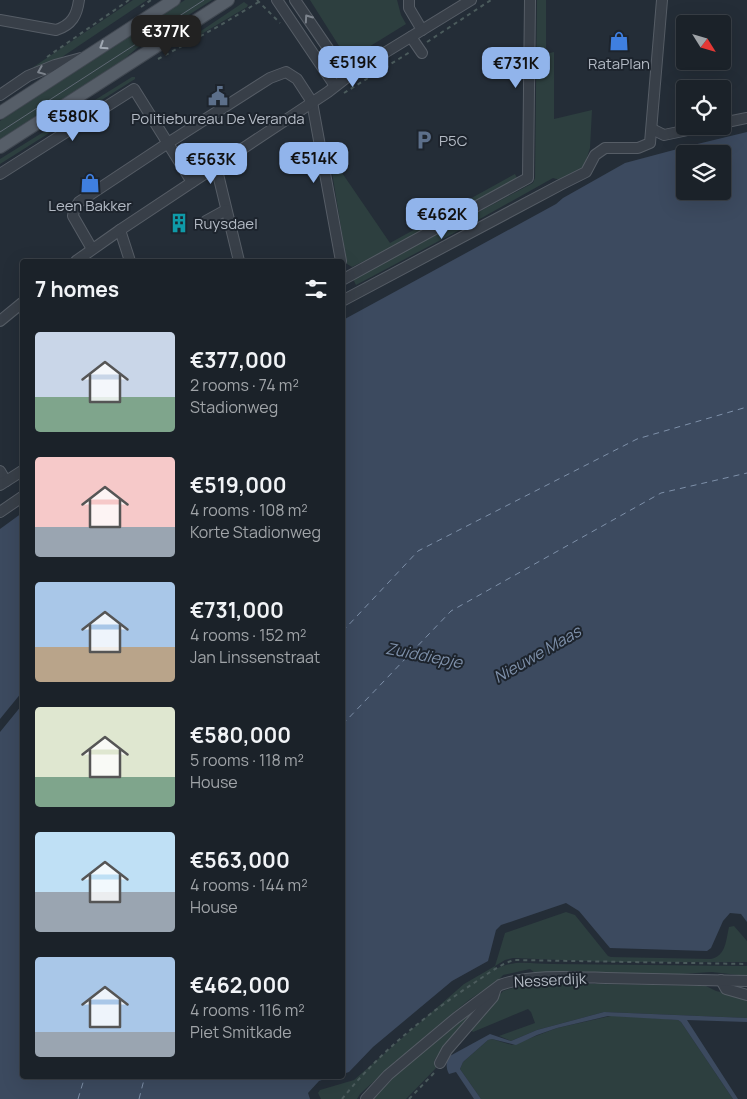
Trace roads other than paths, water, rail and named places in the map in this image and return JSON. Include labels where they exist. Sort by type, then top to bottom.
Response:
[{"type":"main road","points":[[0,113],[174,0]]},
{"type":"main road","points":[[0,147],[228,0]]},
{"type":"street","points":[[0,20],[56,30],[62,28],[74,18],[77,13],[79,0]]},
{"type":"street","points":[[277,0],[335,86]]},
{"type":"street","points":[[295,0],[340,66],[349,72],[355,71]]},
{"type":"street","points":[[409,0],[409,8],[422,30]]},
{"type":"street","points":[[345,275],[528,178],[530,0]]},
{"type":"street","points":[[345,299],[586,172],[595,155],[605,148],[638,148],[650,143],[662,0]]},
{"type":"street","points":[[79,259],[355,71],[467,1]]},
{"type":"street","points":[[411,37],[422,53]]},
{"type":"street","points":[[0,95],[28,76],[55,65],[87,56]]},
{"type":"street","points":[[92,249],[74,216],[74,210],[79,202],[270,78],[283,72],[288,72],[294,76],[312,102],[341,259]]},
{"type":"street","points":[[0,174],[134,89],[192,182]]},
{"type":"street","points":[[731,121],[747,118]]},
{"type":"street","points":[[652,129],[664,134],[676,132]]},
{"type":"street","points":[[216,166],[238,259]]},
{"type":"street","points":[[206,221],[226,210]]},
{"type":"street","points":[[120,230],[129,259]]},
{"type":"street","points":[[0,321],[20,305]]},
{"type":"street","points":[[0,471],[3,483],[20,472]]},
{"type":"street","points":[[0,512],[20,498]]},
{"type":"street","name":"Nesserdijk","points":[[366,1099],[388,1076],[456,1018],[496,988],[507,983],[533,979],[577,978],[747,981]]},
{"type":"street","points":[[721,980],[726,989],[747,995]]},
{"type":"street","points":[[440,1063],[447,1050],[493,997],[496,988]]},
{"type":"water","points":[[747,132],[747,922],[741,914],[730,913],[723,921],[711,948],[707,951],[610,948],[579,911],[566,903],[501,925],[496,930],[488,961],[452,981],[373,1047],[349,1072],[345,1073],[345,319],[556,204],[563,198],[625,163],[676,149],[676,200],[731,200],[731,145],[693,145]]},
{"type":"water","points":[[20,514],[20,694],[0,719],[0,529]]},
{"type":"water","points":[[20,707],[20,1079],[325,1079],[319,1081],[308,1093],[310,1099],[0,1099],[0,732]]},
{"type":"water","points":[[604,1012],[747,1018],[747,1022],[687,1020],[738,1099],[733,1099],[678,1020],[608,1016],[557,1028],[516,1045],[492,1039],[488,1040],[463,1062],[460,1069],[481,1099],[474,1099],[456,1072],[449,1074],[448,1072],[448,1057],[490,1034],[511,1041],[537,1030]]},
{"type":"tram line","points":[[0,132],[204,0]]},
{"type":"place","name":"RataPlan","points":[[619,41]]},
{"type":"place","name":"Politiebureau De Veranda","points":[[218,96]]},
{"type":"place","name":"P5C","points":[[424,140]]},
{"type":"place","name":"Leen Bakker","points":[[90,183]]},
{"type":"place","name":"Ruysdael","points":[[179,223]]},
{"type":"water label","name":"Nieuwe Maas","points":[[537,654]]},
{"type":"water label","name":"Zuiddiepje","points":[[424,655]]}]
